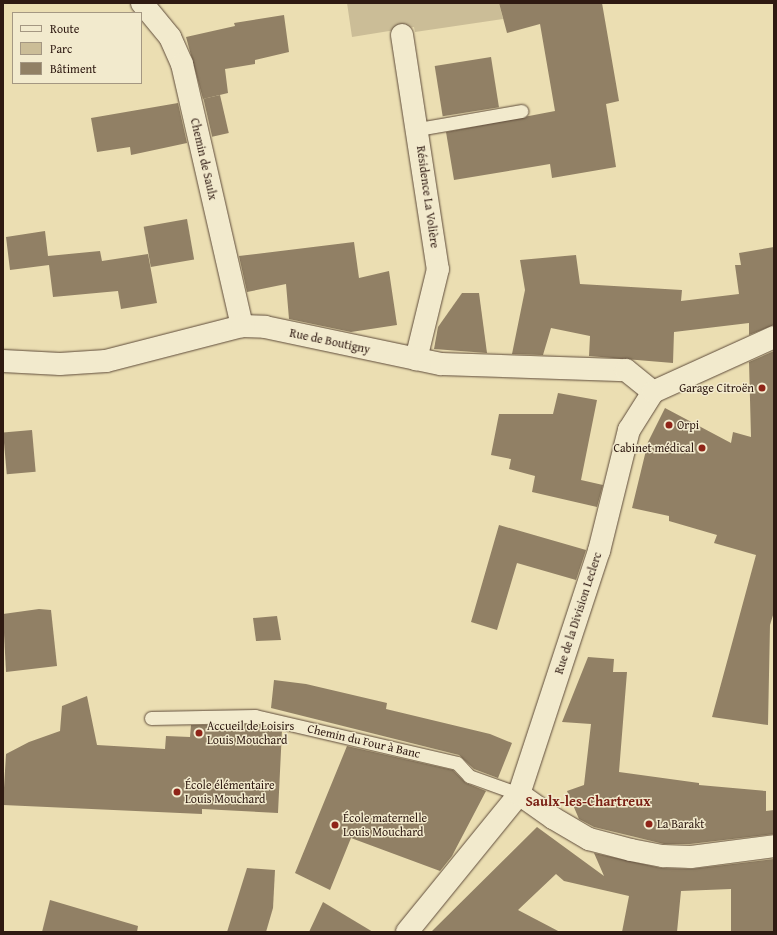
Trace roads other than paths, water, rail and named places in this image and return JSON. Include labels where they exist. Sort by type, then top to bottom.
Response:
[{"type":"street","name":"Chemin de Saulx","points":[[142,3],[170,37],[182,64],[242,326]]},
{"type":"street","name":"Résidence La Volière","points":[[402,35],[418,129],[438,269],[416,359]]},
{"type":"street","name":"Rue de Boutigny","points":[[3,361],[60,364],[106,361],[242,326],[265,328],[441,364],[626,370],[653,392]]},
{"type":"street","points":[[653,392],[774,337]]},
{"type":"street","name":"Rue de la Division Leclerc","points":[[407,932],[519,794],[599,551],[629,430],[653,392]]},
{"type":"street","points":[[519,794],[553,818],[590,839],[631,850],[663,856],[691,857],[774,846]]},
{"type":"lane","points":[[418,129],[521,111]]},
{"type":"lane","name":"Chemin du Four à Banc","points":[[151,718],[255,716],[457,762],[469,776],[519,794]]},
{"type":"place","name":"Garage Citroën","points":[[762,388]]},
{"type":"place","name":"Orpi","points":[[669,425]]},
{"type":"place","name":"Cabinet médical","points":[[702,448]]},
{"type":"place","name":"Accueil de Loisirs Louis Mouchard","points":[[199,733]]},
{"type":"place","name":"École élémentaire Louis Mouchard","points":[[177,792]]},
{"type":"place","name":"La Barakt","points":[[649,824]]},
{"type":"place","name":"École maternelle Louis Mouchard","points":[[335,825]]},
{"type":"district","name":"Saulx-les-Chartreux","points":[[588,801]]}]
